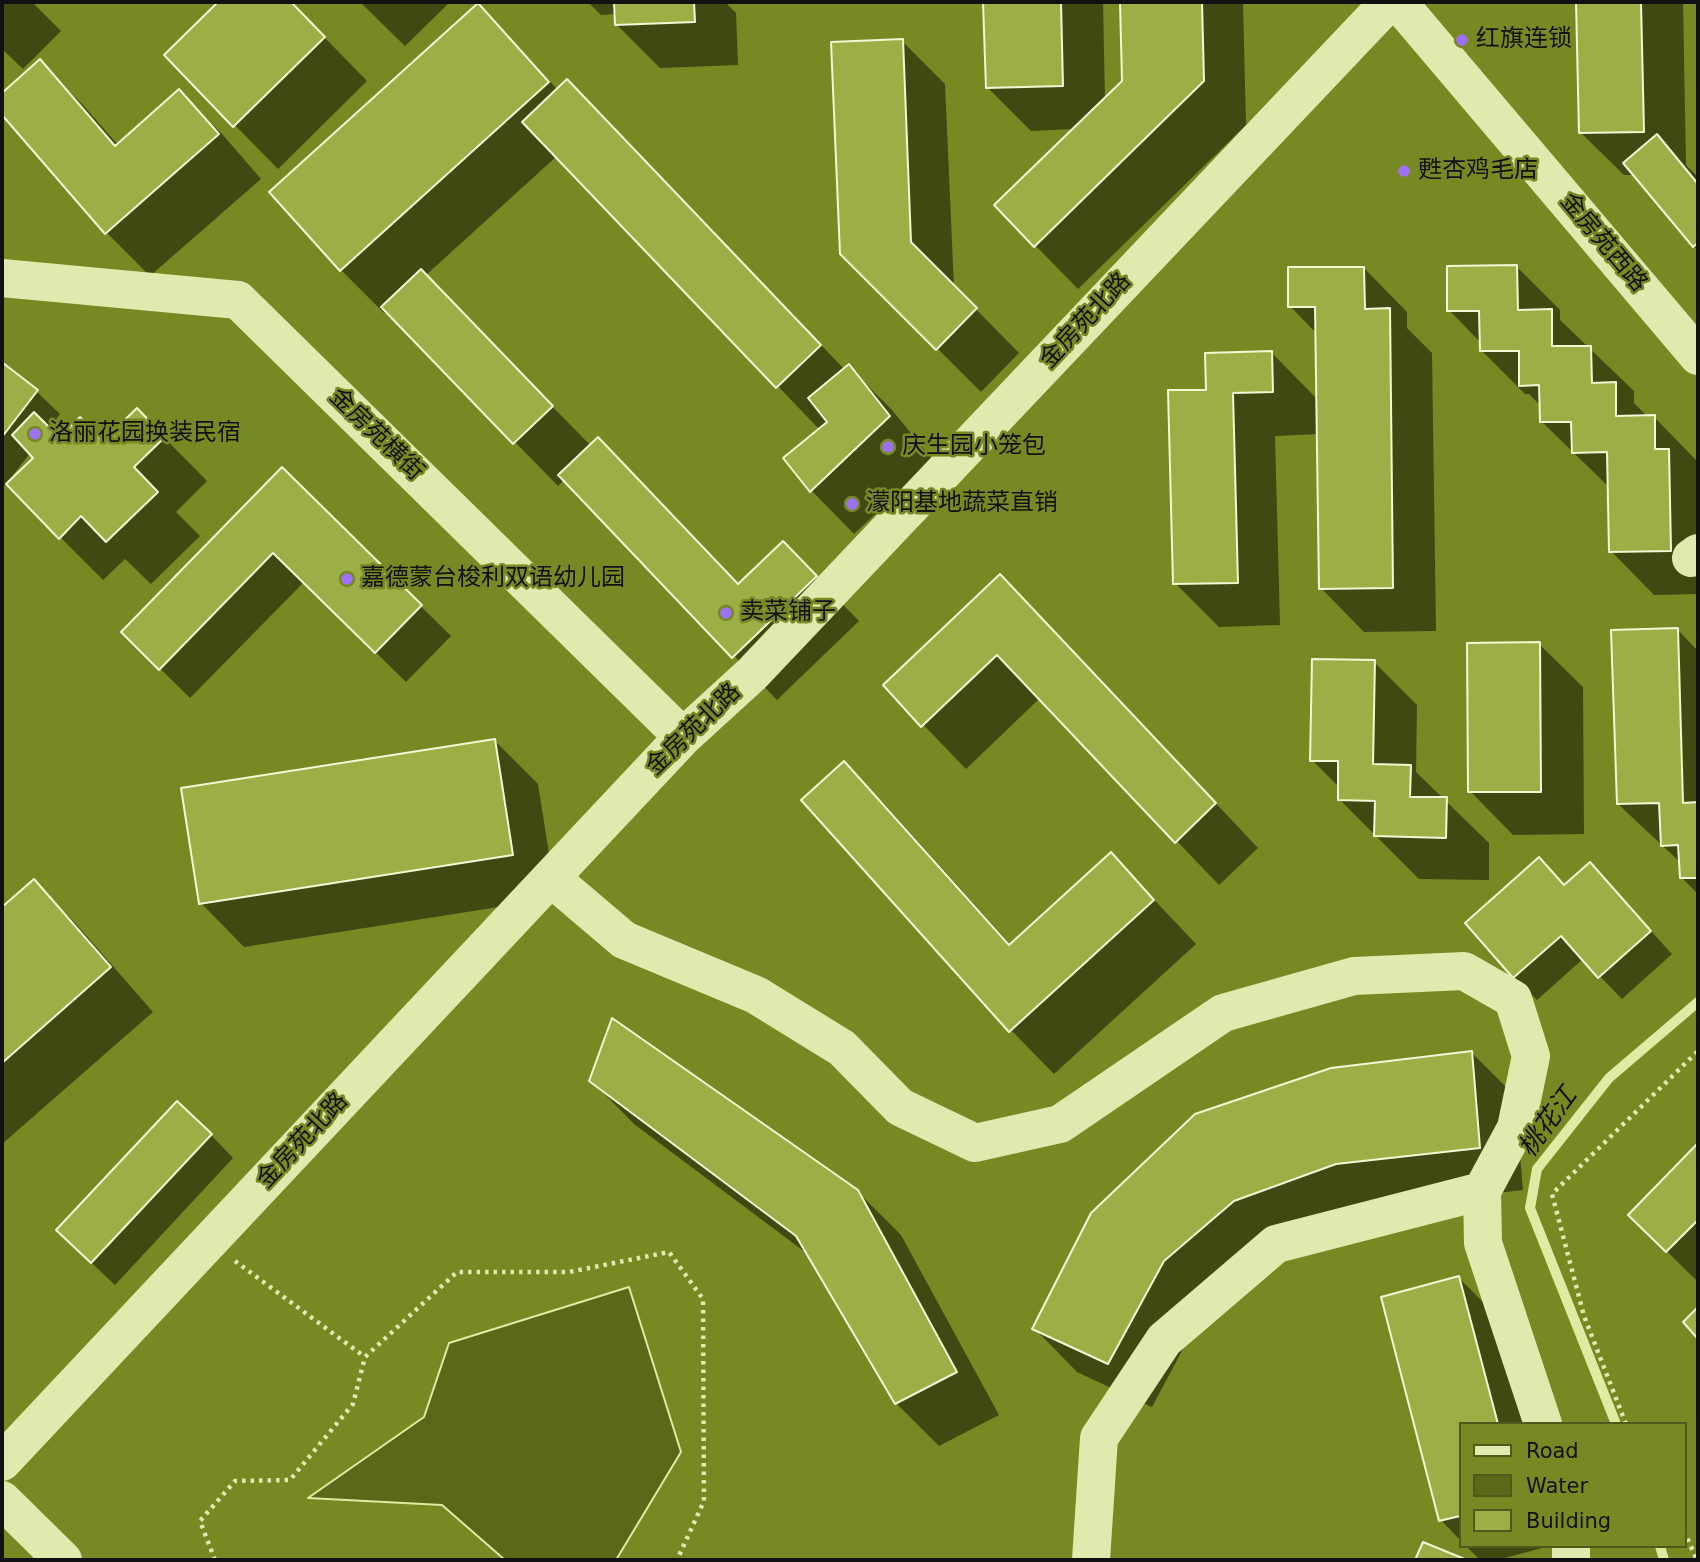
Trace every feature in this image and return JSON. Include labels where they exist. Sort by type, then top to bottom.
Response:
[{"type":"street","name":"金房苑北路","points":[[2,1462],[683,737],[752,674],[1389,2]]},
{"type":"street","name":"金房苑西路","points":[[1398,2],[1698,356]]},
{"type":"street","name":"金房苑横街","points":[[2,278],[238,300],[683,737]]},
{"type":"street","points":[[551,878],[624,940],[756,995],[842,1048],[900,1107],[975,1143],[1060,1124],[1223,1013],[1354,976],[1464,971],[1513,999],[1531,1056],[1516,1128],[1482,1191],[1483,1243],[1542,1422]]},
{"type":"street","points":[[1091,1560],[1100,1438],[1164,1340],[1276,1244],[1482,1191]]},
{"type":"street","points":[[2,1500],[63,1560]]},
{"type":"path","points":[[1625,1422],[1584,1316],[1552,1194],[1698,1051]]},
{"type":"path","points":[[209,1241],[365,1357]]},
{"type":"path","points":[[215,1560],[200,1521],[235,1481],[290,1480],[353,1404],[365,1357],[457,1272],[569,1272],[669,1252],[703,1299],[704,1501],[677,1560]]},
{"type":"path","points":[[1686,1535],[1697,1560]]},
{"type":"water","points":[[629,1287],[681,1452],[616,1560],[505,1560],[442,1505],[308,1498],[424,1417],[449,1343]]},
{"type":"building","points":[[218,2],[291,2],[325,37],[233,127],[164,55]]},
{"type":"building","points":[[614,2],[694,2],[695,22],[615,25]]},
{"type":"building","points":[[983,2],[1061,2],[1063,86],[986,88]]},
{"type":"building","points":[[1120,2],[1202,2],[1204,81],[1034,247],[994,205],[1122,81]]},
{"type":"building","points":[[1576,2],[1641,2],[1644,132],[1579,133]]},
{"type":"building","points":[[478,3],[549,82],[340,271],[269,192]]},
{"type":"building","points":[[903,39],[911,242],[977,308],[936,350],[840,254],[831,42]]},
{"type":"building","points":[[40,59],[115,146],[179,89],[219,134],[105,234],[2,115],[2,93]]},
{"type":"building","points":[[567,79],[821,345],[776,388],[522,122]]},
{"type":"building","points":[[1657,134],[1698,184],[1698,243],[1693,247],[1623,163]]},
{"type":"building","points":[[1517,265],[1518,310],[1552,309],[1552,346],[1591,346],[1592,383],[1616,382],[1616,416],[1655,415],[1655,449],[1669,449],[1671,551],[1609,552],[1607,452],[1572,453],[1571,422],[1540,422],[1539,385],[1519,386],[1519,351],[1480,351],[1479,311],[1447,311],[1447,266]]},
{"type":"building","points":[[1288,267],[1364,267],[1365,309],[1390,308],[1393,588],[1319,589],[1315,307],[1288,307]]},
{"type":"building","points":[[421,269],[553,406],[513,444],[381,307]]},
{"type":"building","points":[[1272,351],[1273,392],[1233,393],[1238,583],[1173,584],[1168,390],[1206,390],[1205,353]]},
{"type":"building","points":[[2,364],[38,390],[2,437]]},
{"type":"building","points":[[849,364],[890,416],[810,492],[783,458],[827,422],[808,398]]},
{"type":"building","points":[[137,408],[165,437],[134,467],[158,492],[106,542],[81,516],[59,539],[6,484],[33,458],[12,435],[34,412],[59,437],[80,417],[103,441]]},
{"type":"building","points":[[598,437],[738,584],[783,541],[817,576],[732,658],[558,475]]},
{"type":"building","name":"嘉德蒙台梭利双语幼儿园","points":[[282,467],[422,605],[375,653],[273,553],[159,670],[121,632]]},
{"type":"building","points":[[1000,574],[1216,803],[1175,843],[997,655],[921,727],[883,685]]},
{"type":"building","points":[[1678,628],[1683,803],[1698,802],[1698,878],[1680,878],[1678,845],[1661,846],[1659,803],[1617,804],[1611,630]]},
{"type":"building","points":[[1540,642],[1541,792],[1468,792],[1467,643]]},
{"type":"building","points":[[1312,659],[1375,660],[1373,764],[1411,765],[1410,797],[1447,797],[1446,838],[1374,836],[1375,801],[1338,800],[1338,761],[1310,761]]},
{"type":"building","points":[[495,739],[513,855],[199,904],[181,788]]},
{"type":"building","points":[[844,761],[1009,945],[1111,852],[1154,900],[1009,1032],[801,800]]},
{"type":"building","points":[[1539,857],[1564,885],[1590,862],[1651,931],[1598,978],[1561,936],[1513,978],[1465,923]]},
{"type":"building","points":[[34,879],[111,967],[2,1063],[2,907]]},
{"type":"building","points":[[612,1018],[858,1190],[957,1372],[895,1404],[796,1236],[589,1081]]},
{"type":"building","points":[[1472,1051],[1480,1148],[1336,1164],[1234,1201],[1164,1261],[1108,1364],[1032,1329],[1091,1213],[1195,1114],[1331,1068]]},
{"type":"building","points":[[177,1101],[212,1134],[91,1263],[56,1230]]},
{"type":"building","points":[[1698,1143],[1698,1220],[1666,1252],[1628,1215]]},
{"type":"building","points":[[1459,1276],[1497,1422],[1458,1422],[1458,1516],[1439,1521],[1381,1297]]},
{"type":"building","points":[[1698,1307],[1698,1339],[1683,1322]]},
{"type":"building","points":[[1423,1542],[1467,1560],[1415,1560]]},
{"type":"waterway","name":"桃花江","points":[[1615,1422],[1530,1208],[1537,1169],[1609,1078],[1698,1002]]},
{"type":"waterway","name":"桃花江","points":[[1661,1548],[1664,1560]]},
{"type":"place","name":"红旗连锁","points":[[1462,40]]},
{"type":"place","name":"甦杏鸡毛店","points":[[1404,171]]},
{"type":"place","name":"洛丽花园换装民宿","points":[[35,434]]},
{"type":"place","name":"庆生园小笼包","points":[[888,447]]},
{"type":"place","name":"濛阳基地蔬菜直销","points":[[852,504]]},
{"type":"place","name":"嘉德蒙台梭利双语幼儿园","points":[[347,579]]},
{"type":"place","name":"卖菜铺子","points":[[726,613]]}]
